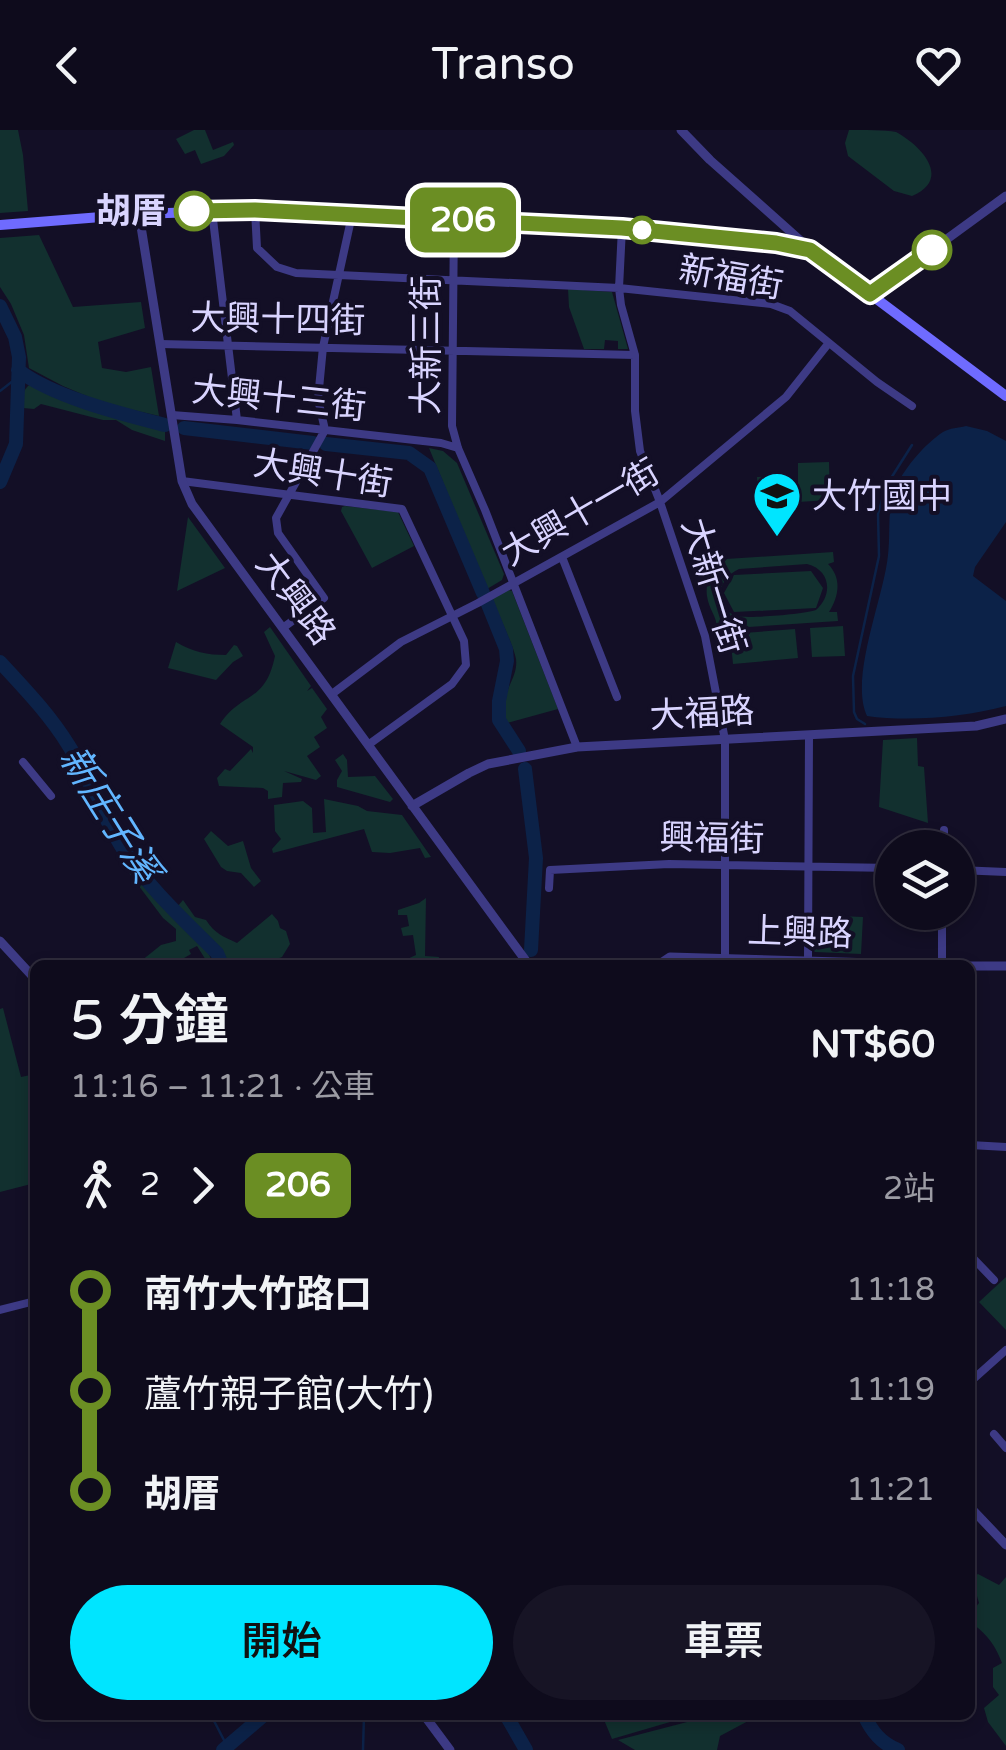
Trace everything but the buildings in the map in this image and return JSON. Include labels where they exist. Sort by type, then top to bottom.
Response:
[{"type":"main road","points":[[0,224],[255,210],[622,228],[776,243],[810,250],[1006,396]]},
{"type":"street","points":[[682,130],[810,250]]},
{"type":"street","points":[[870,294],[1006,196]]},
{"type":"street","points":[[212,210],[237,420]]},
{"type":"street","name":"新福街","points":[[255,210],[258,248],[277,267],[296,273],[619,288],[771,304],[790,311],[876,382],[912,406]]},
{"type":"street","name":"大興路","points":[[139,214],[182,481],[192,504],[525,960]]},
{"type":"street","points":[[284,627],[324,598],[278,533],[276,518],[326,430],[318,399],[323,347],[352,214]]},
{"type":"street","name":"大新三街","points":[[454,219],[452,426],[577,747]]},
{"type":"street","name":"大新一街","points":[[622,228],[619,288],[635,355],[640,451],[704,636],[724,740],[725,960]]},
{"type":"street","name":"大興十四街","points":[[160,344],[635,355]]},
{"type":"street","name":"大興十一街","points":[[332,694],[401,642],[660,502],[786,397],[828,344]]},
{"type":"street","name":"大興十三街","points":[[172,415],[441,443],[458,448]]},
{"type":"street","points":[[441,443],[451,434],[452,426]]},
{"type":"street","name":"大興十街","points":[[182,481],[402,508],[464,641],[466,666],[452,684],[368,745]]},
{"type":"street","points":[[562,557],[618,698]]},
{"type":"street","name":"大福路","points":[[412,806],[488,764],[577,747],[976,726],[1006,720]]},
{"type":"street","points":[[808,960],[809,736]]},
{"type":"street","points":[[23,762],[52,796]]},
{"type":"street","name":"興福街","points":[[549,888],[550,870],[651,864],[875,868]]},
{"type":"street","points":[[975,871],[1006,872]]},
{"type":"street","points":[[942,930],[943,960]]},
{"type":"street","points":[[0,941],[30,974]]},
{"type":"street","name":"上興路","points":[[666,960],[711,960]]},
{"type":"street","points":[[975,966],[1006,966]]},
{"type":"street","points":[[975,1146],[1006,1147]]},
{"type":"street","points":[[975,1260],[994,1280]]},
{"type":"street","points":[[0,1310],[30,1303]]},
{"type":"street","points":[[975,1378],[1006,1350]]},
{"type":"street","points":[[998,1357],[1006,1366]]},
{"type":"street","points":[[994,1434],[1006,1448]]},
{"type":"street","points":[[975,1512],[1006,1546]]},
{"type":"street","points":[[428,1720],[450,1750]]},
{"type":"green space","points":[[0,130],[18,130],[28,211],[0,213]]},
{"type":"green space","points":[[194,130],[205,130],[213,150],[233,142],[234,145],[224,156],[201,164],[195,150],[185,154],[176,139]]},
{"type":"green space","points":[[849,130],[891,131],[906,138],[929,163],[930,181],[912,196],[894,191],[848,156],[845,143]]},
{"type":"green space","points":[[39,235],[73,307],[141,302],[145,328],[98,342],[102,368],[126,372],[151,367],[159,416],[103,403],[29,368],[24,335],[0,287],[0,238]]},
{"type":"green space","points":[[568,289],[612,292],[628,349],[618,349],[618,341],[605,340],[604,349],[584,349],[569,307]]},
{"type":"green space","points":[[32,383],[165,431],[165,441],[116,420],[41,404],[34,409],[23,408],[23,394]]},
{"type":"green space","points":[[429,448],[443,451],[457,463],[504,574],[502,580],[487,589]]},
{"type":"green space","points":[[829,462],[830,500],[798,502],[798,463]]},
{"type":"green space","points":[[791,476],[792,501],[758,503],[757,477]]},
{"type":"green space","points":[[345,506],[398,512],[414,546],[372,568],[341,511]]},
{"type":"green space","points":[[188,517],[225,568],[177,591]]},
{"type":"green space","points":[[833,552],[834,562],[828,564],[838,587],[829,612],[837,612],[838,621],[717,629],[707,596],[711,560]],"holes":[[[807,564],[815,567],[827,584],[825,597],[816,610],[743,617],[728,612],[720,600],[726,579],[739,569]]]},
{"type":"green space","points":[[811,571],[823,588],[816,608],[734,612],[724,593],[734,575]]},
{"type":"green space","points":[[504,589],[512,591],[558,709],[507,723],[505,697],[516,659],[491,597]]},
{"type":"green space","points":[[843,626],[845,656],[812,657],[810,628]]},
{"type":"green space","points":[[270,627],[311,686],[307,691],[312,688],[327,709],[321,717],[327,728],[314,737],[320,747],[307,756],[321,776],[316,780],[284,771],[302,779],[301,782],[283,783],[282,797],[268,799],[268,791],[263,788],[219,786],[217,778],[225,769],[230,771],[251,749],[253,753],[253,747],[220,724],[236,706],[259,690],[271,671],[275,656],[264,632]]},
{"type":"green space","points":[[795,629],[798,658],[733,664],[730,634]]},
{"type":"green space","points":[[176,642],[194,651],[219,655],[226,655],[234,645],[243,656],[216,680],[168,668]]},
{"type":"green space","points":[[917,738],[918,766],[924,767],[928,823],[879,807],[883,740]]},
{"type":"green space","points":[[343,754],[348,777],[375,776],[393,799],[390,802],[337,787],[342,771],[335,760]]},
{"type":"green space","points":[[324,799],[367,811],[402,815],[431,857],[425,858],[420,848],[372,852],[364,829],[273,853],[281,839],[275,831],[274,805],[303,801],[312,808],[313,833],[326,832]]},
{"type":"green space","points":[[211,831],[228,846],[243,841],[251,868],[261,881],[254,887],[241,873],[221,867],[204,839]]},
{"type":"green space","points":[[127,863],[198,938],[211,960],[206,960],[197,946],[181,960],[142,960],[161,945],[176,941],[176,929],[123,865]]},
{"type":"green space","points":[[426,898],[425,956],[439,960],[405,960],[416,955],[413,935],[403,936],[401,928],[409,926],[407,915],[398,915],[398,910]]},
{"type":"green space","points":[[183,900],[195,917],[206,920],[216,932],[237,943],[272,914],[286,931],[290,944],[282,957],[274,960],[225,960],[222,949],[177,907]]},
{"type":"green space","points":[[815,915],[863,917],[861,954],[815,952]]},
{"type":"green space","points":[[3,1008],[21,1077],[30,1075],[30,1184],[0,1192]]},
{"type":"green space","points":[[1006,1277],[1006,1330],[979,1302]]},
{"type":"green space","points":[[975,1576],[999,1585],[1006,1577],[1006,1746],[988,1722],[984,1708],[999,1695],[993,1687],[993,1668],[1002,1663],[987,1637],[975,1626],[975,1608],[979,1603]]},
{"type":"green space","points":[[604,1720],[677,1720],[612,1739]]},
{"type":"green space","points":[[695,1720],[750,1720],[720,1736],[717,1750],[635,1750],[618,1740]]},
{"type":"water","points":[[966,426],[1006,441],[1006,522],[973,576],[1006,601],[1006,706],[937,717],[867,716],[862,681],[885,572],[890,511],[897,485],[929,443],[946,431]]},
{"type":"waterway","name":"新庄子溪","points":[[0,306],[15,337],[19,357],[16,444],[0,482]]},
{"type":"waterway","points":[[18,370],[69,396],[165,425]]},
{"type":"waterway","points":[[0,391],[18,377]]},
{"type":"waterway","points":[[184,428],[313,443]]},
{"type":"waterway","points":[[326,444],[409,453],[430,468],[483,593]]},
{"type":"waterway","points":[[865,724],[854,712],[853,676],[879,556],[878,514],[886,486],[912,445]]},
{"type":"waterway","points":[[487,602],[506,649],[499,720],[519,751]]},
{"type":"waterway","name":"新庄子溪","points":[[0,662],[62,735],[133,863],[220,960]]},
{"type":"waterway","points":[[525,769],[536,858],[531,950]]},
{"type":"waterway","points":[[214,1720],[227,1746]]},
{"type":"waterway","points":[[223,1750],[258,1720]]},
{"type":"waterway","points":[[363,1750],[364,1720]]},
{"type":"waterway","name":"新庄子溪","points":[[509,1720],[526,1750]]},
{"type":"waterway","points":[[866,1720],[878,1736],[898,1750]]},
{"type":"bus line","name":"206","points":[[194,211],[255,210],[622,228],[776,243],[810,250],[870,294],[932,250]]},
{"type":"place","name":"胡厝","points":[[194,211]]},
{"type":"place","name":"大竹國中","points":[[777,538]]}]
